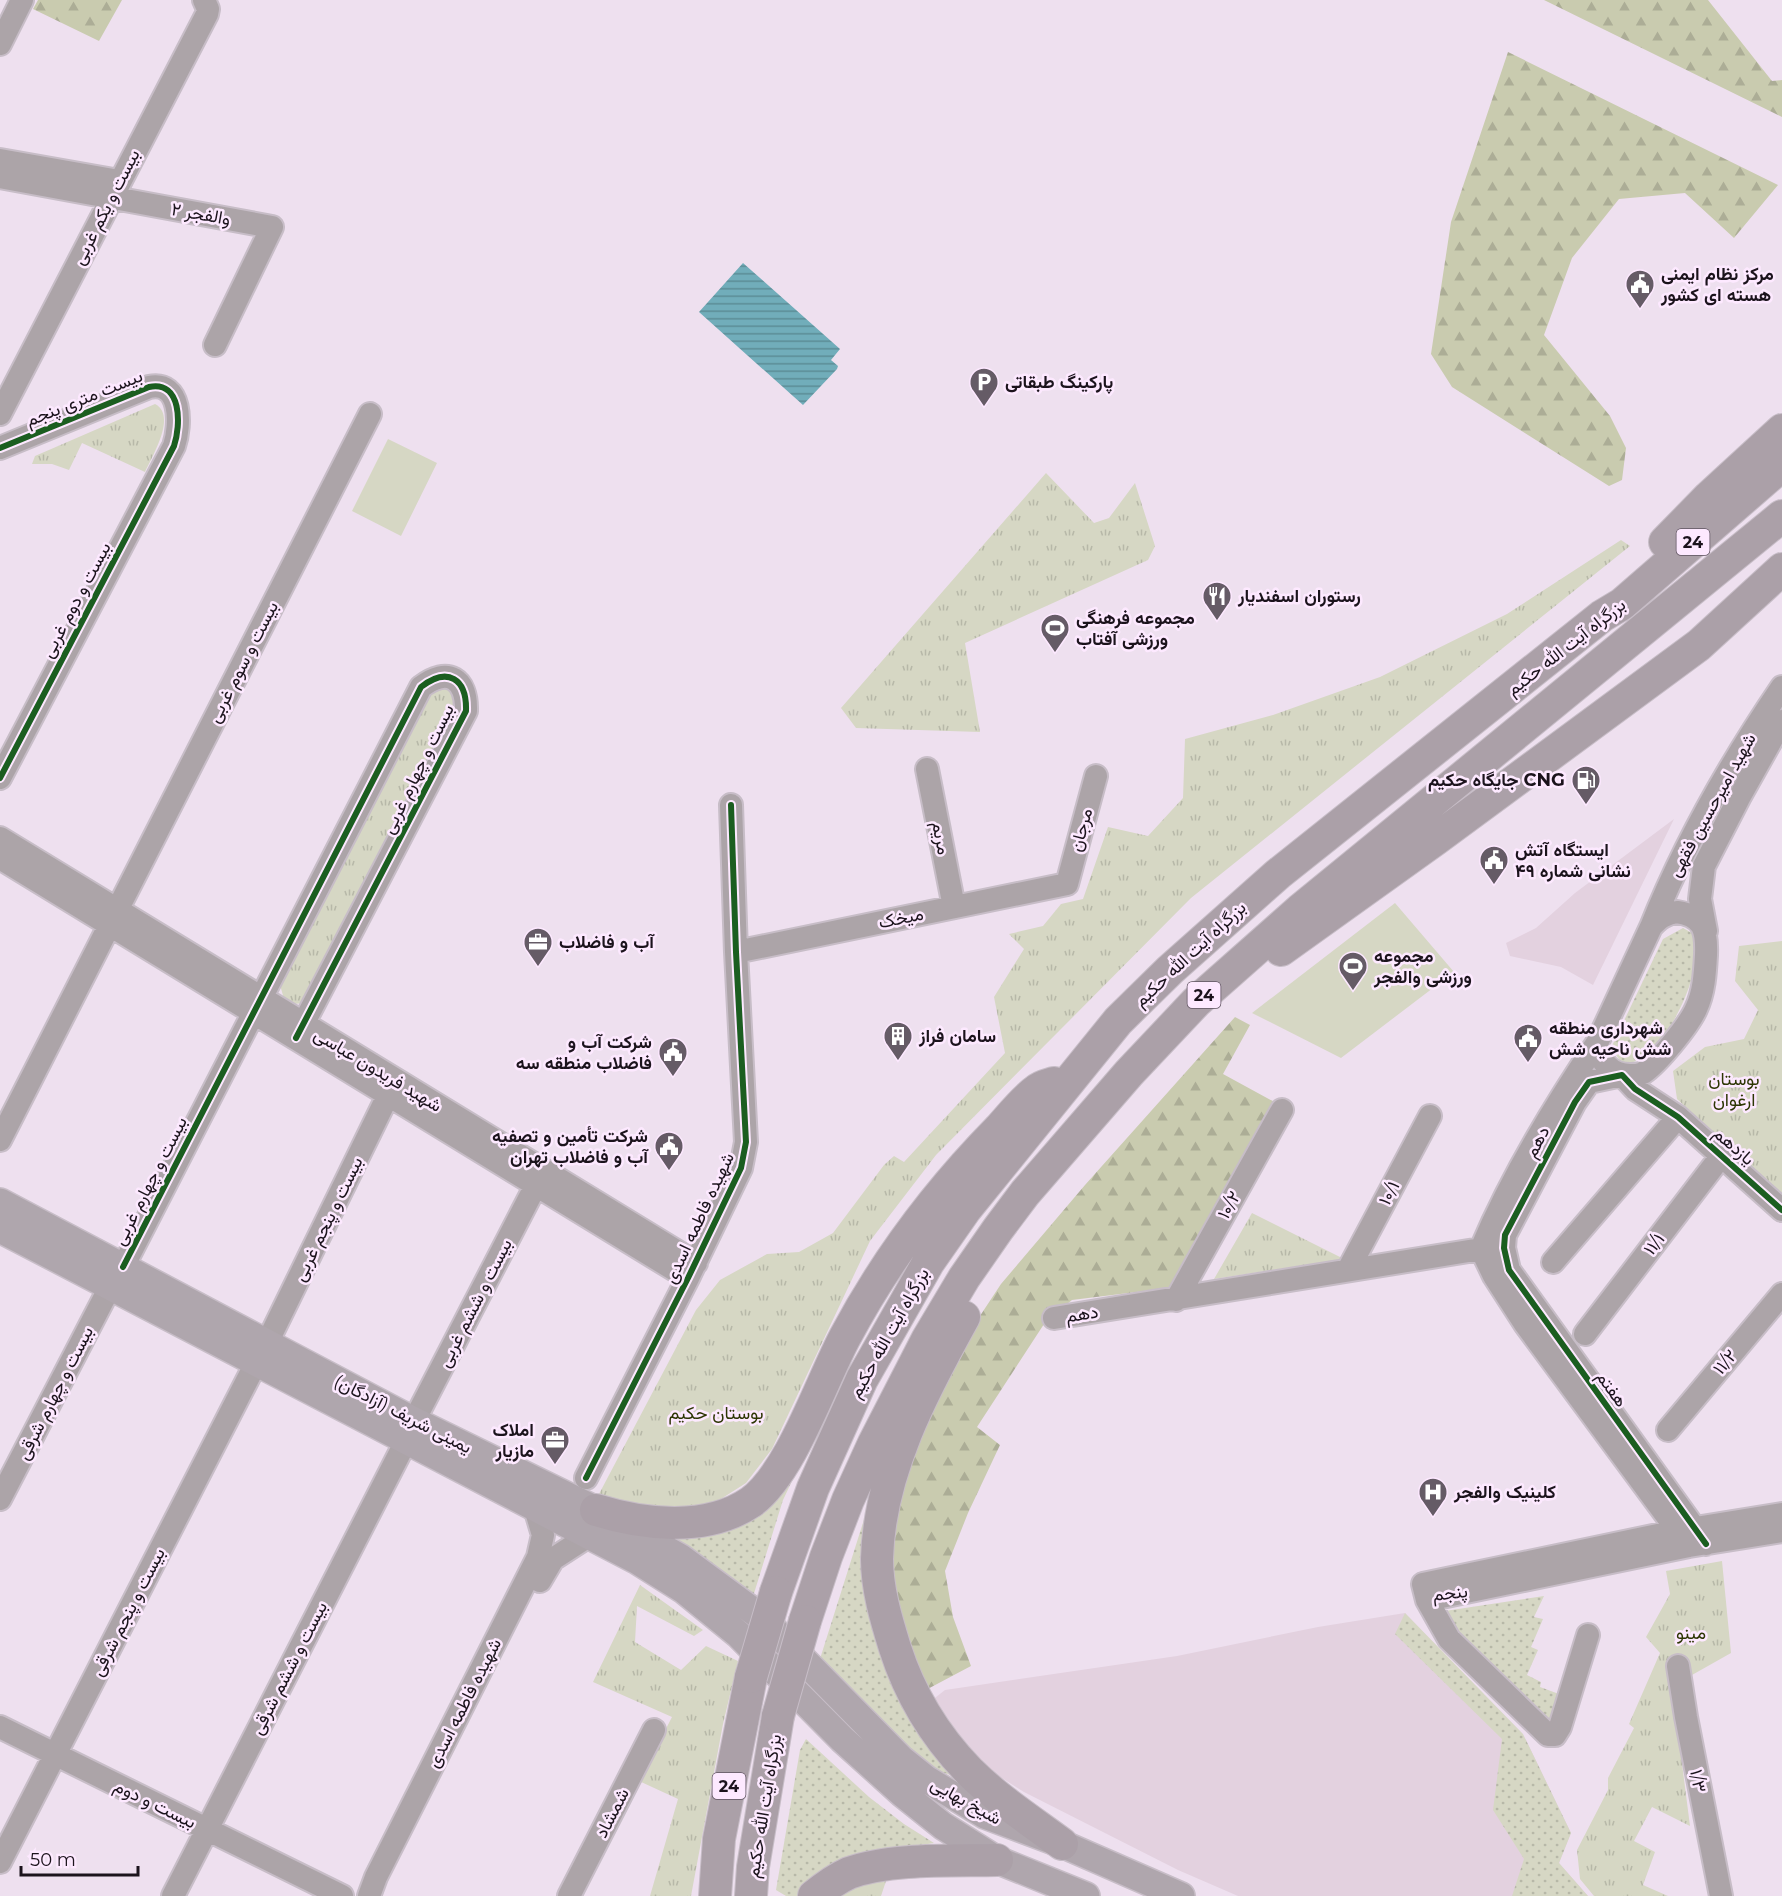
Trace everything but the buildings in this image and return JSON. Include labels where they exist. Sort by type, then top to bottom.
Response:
[{"type":"highway","points":[[1602,616],[1666,542],[1709,497],[1782,430]]},
{"type":"highway","name":"بزرگراه آیت الله حکیم","points":[[715,1896],[719,1839],[764,1676],[776,1592],[813,1488],[862,1379],[928,1263],[965,1210],[1118,1021],[1170,970],[1278,874],[1602,616],[1622,604],[1782,465]]},
{"type":"highway","name":"بزرگراه آیت الله حکیم","points":[[751,1896],[753,1867],[778,1716],[798,1633],[826,1557],[848,1500],[874,1443],[927,1340],[964,1278],[998,1229],[1025,1193],[1129,1073],[1197,1002],[1300,910],[1782,516]]},
{"type":"highway","points":[[1699,645],[1782,568]]},
{"type":"highway","points":[[1197,1002],[1280,951],[1699,645],[1782,592]]},
{"type":"highway","points":[[593,1523],[615,1516],[668,1522],[698,1522],[738,1509],[764,1491],[795,1442],[845,1337],[915,1224],[964,1165],[1037,1089],[1077,1073]]},
{"type":"highway","points":[[1062,1845],[970,1773],[928,1720],[914,1696],[889,1629],[882,1604],[878,1559],[885,1496],[907,1432],[922,1400],[951,1340],[979,1290],[1069,1159],[1091,1117]]},
{"type":"highway","points":[[703,1896],[719,1839]]},
{"type":"highway","points":[[814,1896],[830,1883],[865,1869],[907,1863],[997,1860]]},
{"type":"main road","name":"یمینی شریف (آزادگان)","points":[[0,1202],[116,1277]]},
{"type":"main road","name":"یمینی شریف (آزادگان)","points":[[0,1229],[116,1277],[410,1431],[593,1523],[681,1558],[715,1581],[760,1617],[798,1633]]},
{"type":"main road","name":"یمینی شریف (آزادگان)","points":[[410,1431],[535,1508],[593,1523],[638,1561],[684,1590],[738,1634],[764,1676]]},
{"type":"main road","name":"شیخ بهایی","points":[[798,1633],[895,1753],[926,1779],[985,1815],[1181,1896]]},
{"type":"main road","name":"شیخ بهایی","points":[[764,1676],[943,1826],[997,1860],[1086,1896]]},
{"type":"street","points":[[0,44],[22,0]]},
{"type":"street","name":"بیست و یکم غربی","points":[[0,414],[207,14],[208,9],[204,0]]},
{"type":"street","name":"والفجر ۲","points":[[0,160],[272,227],[215,345]]},
{"type":"street","name":"والفجر ۲","points":[[0,177],[115,189]]},
{"type":"street","name":"بیست متری پنجم","points":[[0,448],[157,386],[168,388],[174,399],[178,435]]},
{"type":"street","name":"بیست و سوم غربی","points":[[0,1140],[370,414]]},
{"type":"street","name":"بیست و دوم غربی","points":[[0,778],[178,435]]},
{"type":"street","name":"بیست و چهارم غربی","points":[[116,1277],[421,687],[443,676],[454,679],[463,687],[466,711],[300,1031]]},
{"type":"street","name":"شهید امیرحسین فقهی","points":[[1597,1043],[1699,823],[1754,729],[1782,687]]},
{"type":"street","name":"شهید امیرحسین فقهی","points":[[1666,1050],[1688,1024],[1697,1008],[1705,981],[1707,936],[1700,899],[1704,866],[1782,721]]},
{"type":"street","name":"مریم","points":[[927,769],[954,907]]},
{"type":"street","name":"مرجان","points":[[1067,884],[1096,776]]},
{"type":"street","name":"شهیده فاطمه اسدی","points":[[586,1478],[692,1271],[745,1156],[731,805]]},
{"type":"street","name":"شهید فریدون عباسی","points":[[0,838],[113,917],[692,1271]]},
{"type":"street","name":"شهید فریدون عباسی","points":[[0,858],[113,917]]},
{"type":"street","name":"میخک","points":[[736,952],[1067,884]]},
{"type":"street","points":[[1651,927],[1658,919],[1677,912],[1696,919],[1703,926],[1707,936]]},
{"type":"street","name":"یازدهم","points":[[1597,1043],[1599,1054],[1612,1071],[1622,1075],[1635,1089],[1671,1112],[1782,1210]]},
{"type":"street","name":"دهم","points":[[1054,1318],[1480,1249],[1499,1206],[1561,1097],[1597,1043]]},
{"type":"street","points":[[1553,1262],[1671,1112],[1660,1089],[1659,1068],[1666,1050]]},
{"type":"street","name":"دهم","points":[[1504,1248],[1505,1235],[1575,1102],[1589,1082],[1643,1073],[1666,1050]]},
{"type":"street","name":"بیست و پنجم غربی","points":[[262,1353],[392,1087]]},
{"type":"street","name":"۱۰/۲","points":[[1176,1300],[1282,1110]]},
{"type":"street","name":"۱۰/۱","points":[[1348,1270],[1430,1116]]},
{"type":"street","name":"شهید فریدون عباسی","points":[[502,1154],[536,1185],[692,1271]]},
{"type":"street","name":"۱۱/۱","points":[[1586,1334],[1722,1155]]},
{"type":"street","name":"بیست و ششم غربی","points":[[410,1431],[536,1185]]},
{"type":"street","points":[[1480,1249],[1504,1248]]},
{"type":"street","name":"هفتم","points":[[1504,1248],[1509,1270],[1692,1537]]},
{"type":"street","name":"هفتم","points":[[1480,1249],[1494,1276],[1525,1324],[1692,1537]]},
{"type":"street","name":"بیست و چهارم شرقی","points":[[0,1499],[116,1277]]},
{"type":"street","name":"۱۱/۲","points":[[1668,1430],[1782,1294]]},
{"type":"street","name":"بیست و پنجم شرقی","points":[[0,1862],[262,1353]]},
{"type":"street","name":"بیست و ششم شرقی","points":[[173,1896],[410,1431]]},
{"type":"street","name":"شهیده فاطمه اسدی","points":[[375,1896],[387,1883],[544,1561],[543,1535],[535,1508]]},
{"type":"street","points":[[1692,1537],[1782,1514]]},
{"type":"street","name":"شهیده فاطمه اسدی","points":[[369,1896],[376,1877],[544,1561],[561,1552],[593,1523]]},
{"type":"street","points":[[1692,1537],[1782,1531]]},
{"type":"street","name":"پنجم","points":[[1588,1635],[1560,1727],[1555,1735],[1548,1735],[1449,1639],[1426,1599],[1692,1537]]},
{"type":"street","name":"۱/۳","points":[[1678,1666],[1720,1896]]},
{"type":"street","name":"بیست و دوم","points":[[0,1727],[342,1896]]},
{"type":"street","name":"شمشاد","points":[[569,1896],[654,1730]]},
{"type":"shaded area","points":[[1674,819],[1593,985],[1561,967],[1510,956],[1506,943],[1536,928],[1575,893]]},
{"type":"shaded area","points":[[1405,1613],[1526,1740],[1571,1833],[1559,1863],[1588,1896],[1238,1896],[1178,1870],[1024,1792],[983,1766],[931,1701],[945,1690],[1177,1656],[1318,1627]]},
{"type":"green space","points":[[38,0],[122,0],[99,41],[33,9]]},
{"type":"green space","points":[[1544,0],[1708,0],[1772,81],[1782,80],[1782,117]]},
{"type":"green space","points":[[1508,52],[1778,185],[1734,238],[1685,193],[1619,199],[1572,258],[1544,335],[1610,416],[1626,448],[1622,480],[1609,486],[1452,387],[1431,354],[1451,222]]},
{"type":"green space","points":[[155,404],[161,409],[164,426],[145,472],[82,443],[69,470],[52,464],[32,464],[35,456]]},
{"type":"green space","points":[[388,439],[437,463],[401,536],[352,511]]},
{"type":"green space","points":[[1046,473],[1094,523],[1109,518],[1135,483],[1155,546],[1148,560],[965,643],[980,732],[856,728],[841,708]]},
{"type":"green space","name":"بوستان حکیم","points":[[1621,540],[1630,546],[1191,898],[936,1155],[870,1241],[772,1449],[746,1483],[702,1511],[624,1510],[599,1494],[696,1310],[720,1280],[767,1254],[799,1252],[833,1233],[884,1165],[894,1156],[904,1162],[1005,1053],[994,997],[1024,949],[1009,934],[1043,926],[1061,904],[1083,899],[1108,827],[1148,836],[1183,798],[1185,739],[1273,715],[1380,677],[1507,614]]},
{"type":"green space","points":[[432,686],[449,688],[459,703],[308,1001],[298,1004],[290,1002],[284,999],[280,985]]},
{"type":"green space","name":"مجموعه ورزشی والفجر","points":[[1395,903],[1454,972],[1341,1058],[1252,1013]]},
{"type":"green space","points":[[1683,928],[1692,933],[1695,956],[1692,979],[1684,1001],[1662,1042],[1654,1050],[1634,1062],[1623,1065],[1611,1048],[1663,939]]},
{"type":"green space","name":"بوستان ارغوان","points":[[1782,941],[1782,1196],[1677,1099],[1673,1071],[1705,1047],[1744,1039],[1758,1010],[1735,981],[1739,946]]},
{"type":"green space","points":[[1235,1017],[1250,1025],[1223,1074],[1280,1105],[1177,1287],[1072,1300],[1046,1321],[977,1427],[1000,1445],[968,1513],[945,1571],[953,1617],[971,1666],[922,1692],[890,1578],[897,1482],[972,1328],[1001,1284],[1085,1185]]},
{"type":"green space","points":[[1252,1213],[1344,1259],[1214,1279]]},
{"type":"green space","points":[[896,1278],[841,1378],[783,1500],[751,1603],[656,1536],[727,1526]]},
{"type":"green space","points":[[873,1491],[871,1555],[964,1780],[939,1771],[903,1744],[819,1662]]},
{"type":"green space","name":"مینو","points":[[1722,1561],[1731,1653],[1692,1675],[1691,1701],[1675,1709],[1690,1826],[1652,1807],[1634,1841],[1655,1852],[1643,1885],[1668,1896],[1594,1896],[1580,1879],[1577,1850],[1608,1790],[1608,1778],[1634,1728],[1629,1724],[1660,1653],[1646,1637],[1670,1594],[1666,1571]]},
{"type":"green space","points":[[640,1585],[703,1630],[694,1636],[637,1606],[635,1642],[681,1670],[706,1646],[738,1661],[723,1724],[691,1896],[650,1896],[678,1799],[639,1781],[672,1717],[593,1682]]},
{"type":"green space","points":[[1544,1596],[1534,1617],[1543,1619],[1531,1647],[1538,1650],[1527,1675],[1541,1682],[1540,1687],[1559,1694],[1555,1716],[1549,1719],[1544,1718],[1459,1640],[1445,1611]]},
{"type":"green space","points":[[1405,1613],[1523,1734],[1571,1833],[1559,1863],[1588,1896],[1512,1896],[1524,1859],[1493,1810],[1502,1739],[1395,1634]]},
{"type":"green space","points":[[806,1739],[869,1797],[904,1824],[934,1843],[875,1852],[819,1877],[797,1896],[786,1896],[776,1890],[800,1750]]},
{"type":"green space","points":[[888,1875],[881,1896],[837,1896],[854,1883]]},
{"type":"water","points":[[743,263],[840,349],[831,360],[838,366],[837,369],[803,405],[699,312]]},
{"type":"cycle path","points":[[0,448],[149,387],[168,390],[176,406],[178,427],[174,446],[0,778]]},
{"type":"cycle path","points":[[123,1267],[421,687],[440,677],[454,679],[463,691],[466,711],[296,1038]]},
{"type":"cycle path","points":[[586,1478],[741,1168],[746,1142],[731,805]]},
{"type":"cycle path","points":[[1706,1544],[1509,1270],[1504,1248],[1505,1235],[1575,1102],[1589,1082],[1622,1075],[1635,1089],[1678,1117],[1782,1210]]},
{"type":"place","name":"مرکز نظام ایمنی هسته ای کشور","points":[[1640,310]]},
{"type":"place","name":"پارکینگ طبقاتی","points":[[984,408]]},
{"type":"place","name":"رستوران اسفندیار","points":[[1217,622]]},
{"type":"place","name":"مجموعه فرهنگی ورزشی آفتاب","points":[[1055,654]]},
{"type":"place","name":"جایگاه حکیم CNG","points":[[1586,806]]},
{"type":"place","name":"ایستگاه آتش نشانی شماره ۴۹","points":[[1494,886]]},
{"type":"place","name":"آب و فاضلاب","points":[[538,968]]},
{"type":"place","name":"مجموعه ورزشی والفجر","points":[[1353,992]]},
{"type":"place","name":"سامان فراز","points":[[898,1062]]},
{"type":"place","name":"شهرداری منطقه شش ناحیه شش","points":[[1528,1064]]},
{"type":"place","name":"شرکت آب و فاضلاب منطقه سه","points":[[673,1078]]},
{"type":"place","name":"شركت تأمين و تصفيه آب و فاضلاب تهران","points":[[669,1172]]},
{"type":"place","name":"املاک مازیار","points":[[555,1466]]},
{"type":"place","name":"کلینیک والفجر","points":[[1433,1518]]}]
